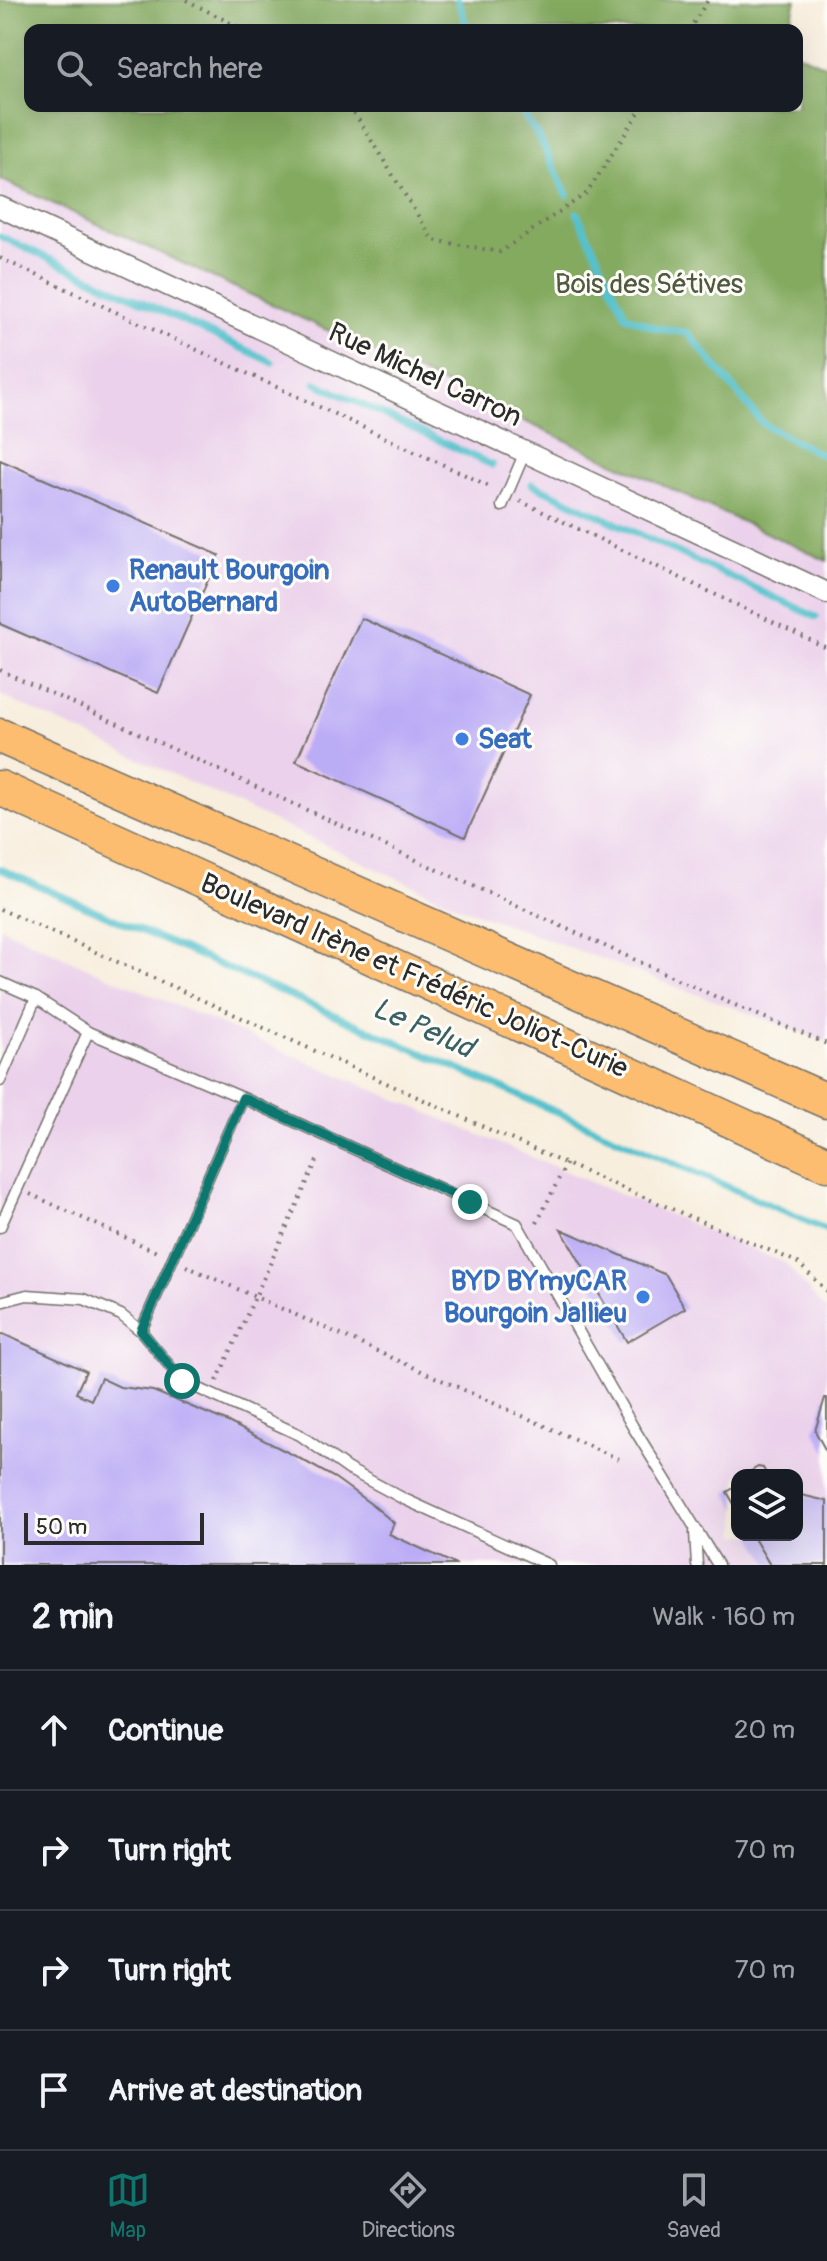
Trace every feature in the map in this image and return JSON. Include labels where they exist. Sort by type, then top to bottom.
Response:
[{"type":"main road","name":"Boulevard Irène et Frédéric Joliot-Curie","points":[[0,736],[827,1101]]},
{"type":"main road","name":"Boulevard Irène et Frédéric Joliot-Curie","points":[[0,788],[827,1164]]},
{"type":"street","name":"Rue Michel Carron","points":[[0,207],[827,593]]},
{"type":"lane","points":[[502,506],[525,452]]},
{"type":"lane","points":[[0,982],[36,998],[88,1032],[243,1098],[517,1224],[718,1565]]},
{"type":"lane","points":[[0,1081],[36,998]]},
{"type":"lane","points":[[0,1227],[88,1032]]},
{"type":"lane","points":[[141,1331],[243,1098]]},
{"type":"lane","points":[[0,1302],[27,1295],[84,1299],[121,1315],[141,1331],[182,1381],[300,1435],[348,1469],[404,1499],[549,1565]]},
{"type":"lane","points":[[694,1526],[697,1565]]},
{"type":"path","points":[[186,0],[232,24]]},
{"type":"path","points":[[693,24],[708,0]]},
{"type":"path","points":[[354,112],[433,240],[500,252],[587,193],[639,112]]},
{"type":"path","points":[[0,258],[827,648]]},
{"type":"path","points":[[0,670],[709,994],[827,1044]]},
{"type":"path","points":[[0,909],[566,1164],[797,1262],[827,1291]]},
{"type":"path","points":[[211,1394],[318,1158]]},
{"type":"path","points":[[521,1232],[534,1230],[566,1164]]},
{"type":"path","points":[[17,1189],[619,1459]]},
{"type":"shaded area","points":[[0,179],[827,561],[827,1042],[460,907],[0,695]]},
{"type":"shaded area","points":[[0,927],[74,962],[785,1263],[827,1312],[827,1565],[0,1565]]},
{"type":"green space","name":"Bois des Sétives","points":[[0,0],[796,0],[790,24],[24,24],[24,112],[803,112],[803,56],[827,67],[827,561],[0,179]]},
{"type":"building","points":[[0,460],[219,555],[158,693],[0,624]]},
{"type":"building","points":[[361,618],[530,695],[465,837],[296,761]]},
{"type":"building","points":[[561,1229],[666,1275],[685,1308],[627,1342]]},
{"type":"building","points":[[0,1335],[86,1371],[76,1393],[91,1400],[101,1378],[120,1387],[153,1391],[226,1421],[297,1457],[335,1478],[375,1507],[394,1523],[389,1534],[457,1565],[0,1565]]},
{"type":"building","points":[[827,1398],[827,1453],[815,1431]]},
{"type":"building","points":[[803,1495],[827,1501],[827,1565],[770,1565],[756,1541],[803,1541]]},
{"type":"waterway","name":"Le Pelud","points":[[458,0],[466,24]]},
{"type":"waterway","name":"Le Pelud","points":[[522,112],[541,141],[567,195]]},
{"type":"waterway","name":"Le Pelud","points":[[577,213],[626,316],[656,328],[688,333],[763,424],[827,458]]},
{"type":"waterway","points":[[0,236],[272,362]]},
{"type":"waterway","points":[[316,383],[492,465]]},
{"type":"waterway","points":[[532,484],[816,617]]},
{"type":"waterway","name":"Le Pelud","points":[[0,869],[827,1230]]},
{"type":"place","name":"Renault Bourgoin AutoBernard","points":[[113,586]]},
{"type":"place","name":"Seat","points":[[462,739]]},
{"type":"place","name":"BYD BYmyCAR Bourgoin Jallieu","points":[[643,1297]]},
{"type":"route","points":[[182,1381],[141,1331],[243,1098],[470,1202]]}]
